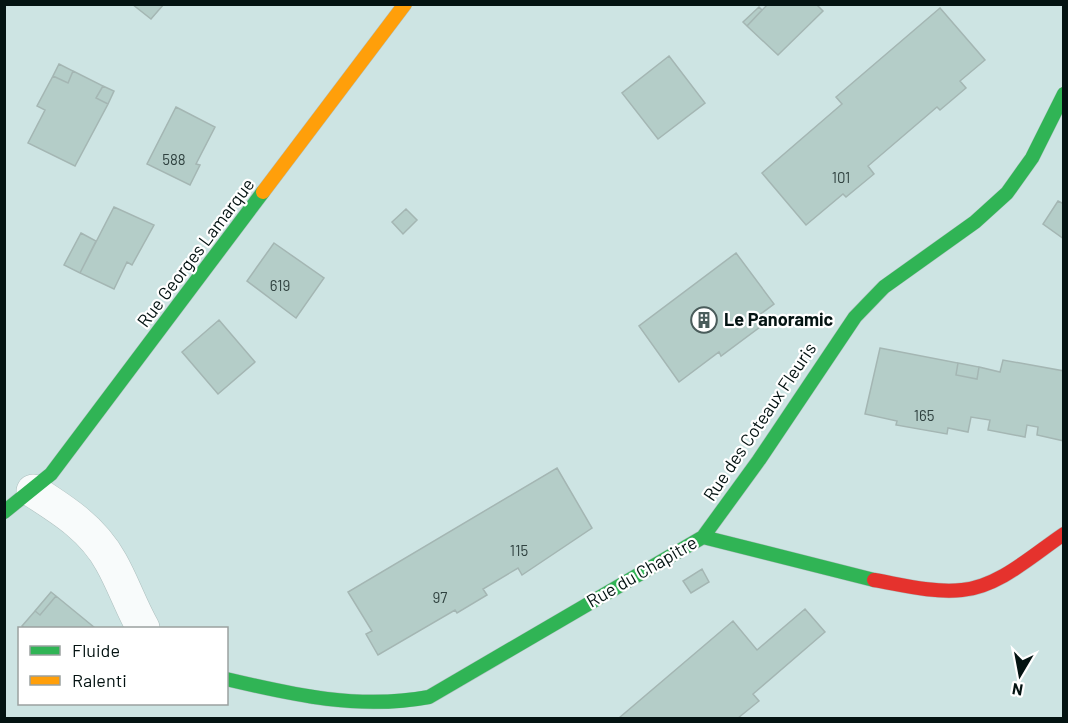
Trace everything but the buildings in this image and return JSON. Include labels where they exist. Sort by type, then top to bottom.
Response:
[{"type":"street","name":"Rue Georges Lamarque","points":[[4,512],[33,491],[58,465],[405,4]]},
{"type":"street","name":"Rue des Coteaux Fleuris","points":[[703,537],[777,434],[820,364],[868,302],[916,261],[963,230],[1007,193],[1039,147],[1064,94]]},
{"type":"street","points":[[33,491],[71,515],[92,536],[110,561],[142,627]]},
{"type":"street","name":"Rue du Chapitre","points":[[228,679],[295,695],[374,704],[402,704],[429,697],[703,537],[875,580],[928,589],[964,590],[997,579],[1064,534]]},
{"type":"traffic: fast","points":[[703,537],[759,460],[855,317],[884,287],[975,222],[1007,193],[1032,158],[1064,94]]},
{"type":"traffic: fast","points":[[4,512],[51,474],[263,192]]},
{"type":"traffic: fast","points":[[228,679],[327,699],[377,702],[429,697],[703,537],[874,580]]},
{"type":"traffic: slow","points":[[263,192],[405,4]]},
{"type":"traffic: jam","points":[[874,580],[940,590],[976,588],[1003,576],[1064,534]]},
{"type":"place","name":"Le Panoramic","points":[[704,320]]}]
